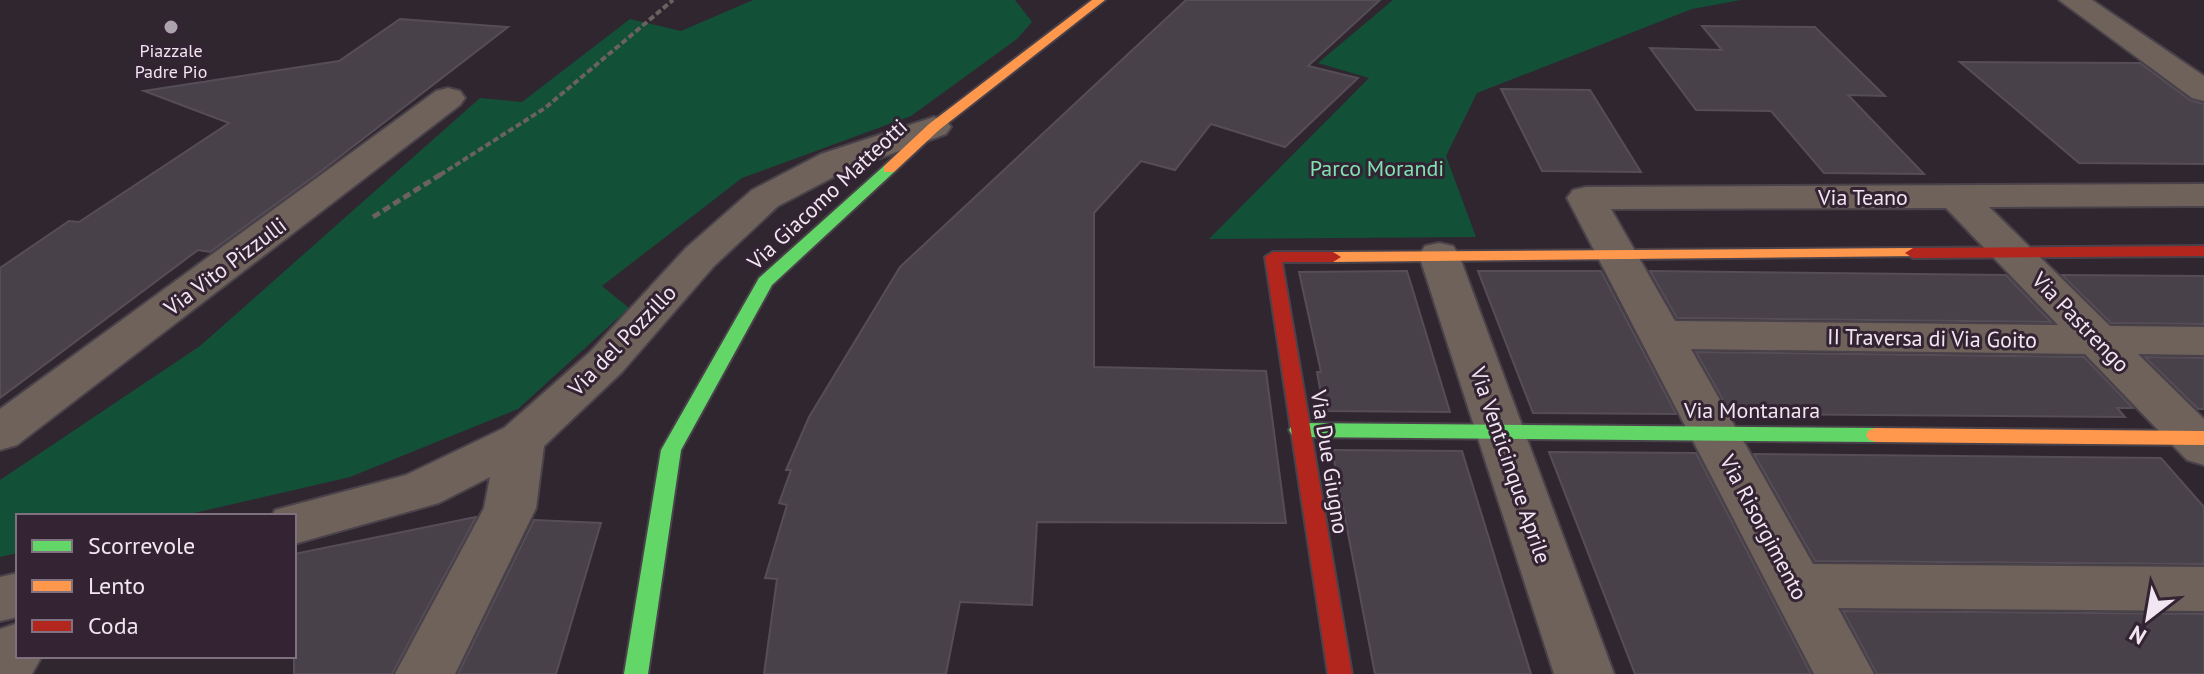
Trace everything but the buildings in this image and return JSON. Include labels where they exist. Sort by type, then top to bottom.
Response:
[{"type":"street","name":"Via Giacomo Matteotti","points":[[636,674],[671,450],[765,282],[934,127],[1099,0]]},
{"type":"street","points":[[2073,0],[2195,79]]},
{"type":"street","name":"Via Vito Pizzulli","points":[[0,433],[448,98]]},
{"type":"street","name":"Via del Pozzillo","points":[[296,523],[421,490],[521,440],[606,362],[700,257],[765,198],[834,162],[934,127]]},
{"type":"street","name":"Via Teano","points":[[1616,254],[1586,198],[2204,195]]},
{"type":"street","name":"Via Pastrengo","points":[[1957,197],[2201,441]]},
{"type":"street","points":[[1439,255],[2204,251]]},
{"type":"street","name":"Via Risorgimento","points":[[1616,254],[1844,674]]},
{"type":"street","name":"Via Due Giugno","points":[[1340,674],[1273,257],[1439,255]]},
{"type":"street","name":"Via Venticinque Aprile","points":[[1439,255],[1584,674]]},
{"type":"street","name":"II Traversa di Via Goito","points":[[1660,335],[2204,341]]},
{"type":"street","name":"Via Montanara","points":[[1299,430],[2201,441]]},
{"type":"street","points":[[425,674],[510,508],[521,440]]},
{"type":"street","points":[[1796,586],[2204,589]]},
{"type":"street","points":[[0,673],[16,650]]},
{"type":"green space","points":[[753,0],[1015,0],[1032,22],[1017,39],[911,116],[742,178],[602,286],[629,308],[518,409],[350,477],[190,514],[16,514],[16,553],[0,557],[0,480],[200,346],[480,98],[522,102],[630,19],[681,31]]},
{"type":"green space","name":"Parco Morandi","points":[[1393,0],[1741,0],[1692,9],[1477,93],[1446,156],[1476,237],[1209,239],[1369,78],[1318,63]]},
{"type":"traffic: fast","points":[[636,674],[671,450],[765,282],[889,169]]},
{"type":"traffic: fast","points":[[1299,430],[1876,435]]},
{"type":"traffic: slow","points":[[889,169],[934,127],[1099,0]]},
{"type":"traffic: slow","points":[[1333,257],[1913,253]]},
{"type":"traffic: slow","points":[[1876,435],[2204,438]]},
{"type":"traffic: jam","points":[[1913,253],[2204,251]]},
{"type":"traffic: jam","points":[[1333,257],[1273,257],[1340,674]]},
{"type":"place","name":"Piazzale Padre Pio","points":[[171,27]]}]
